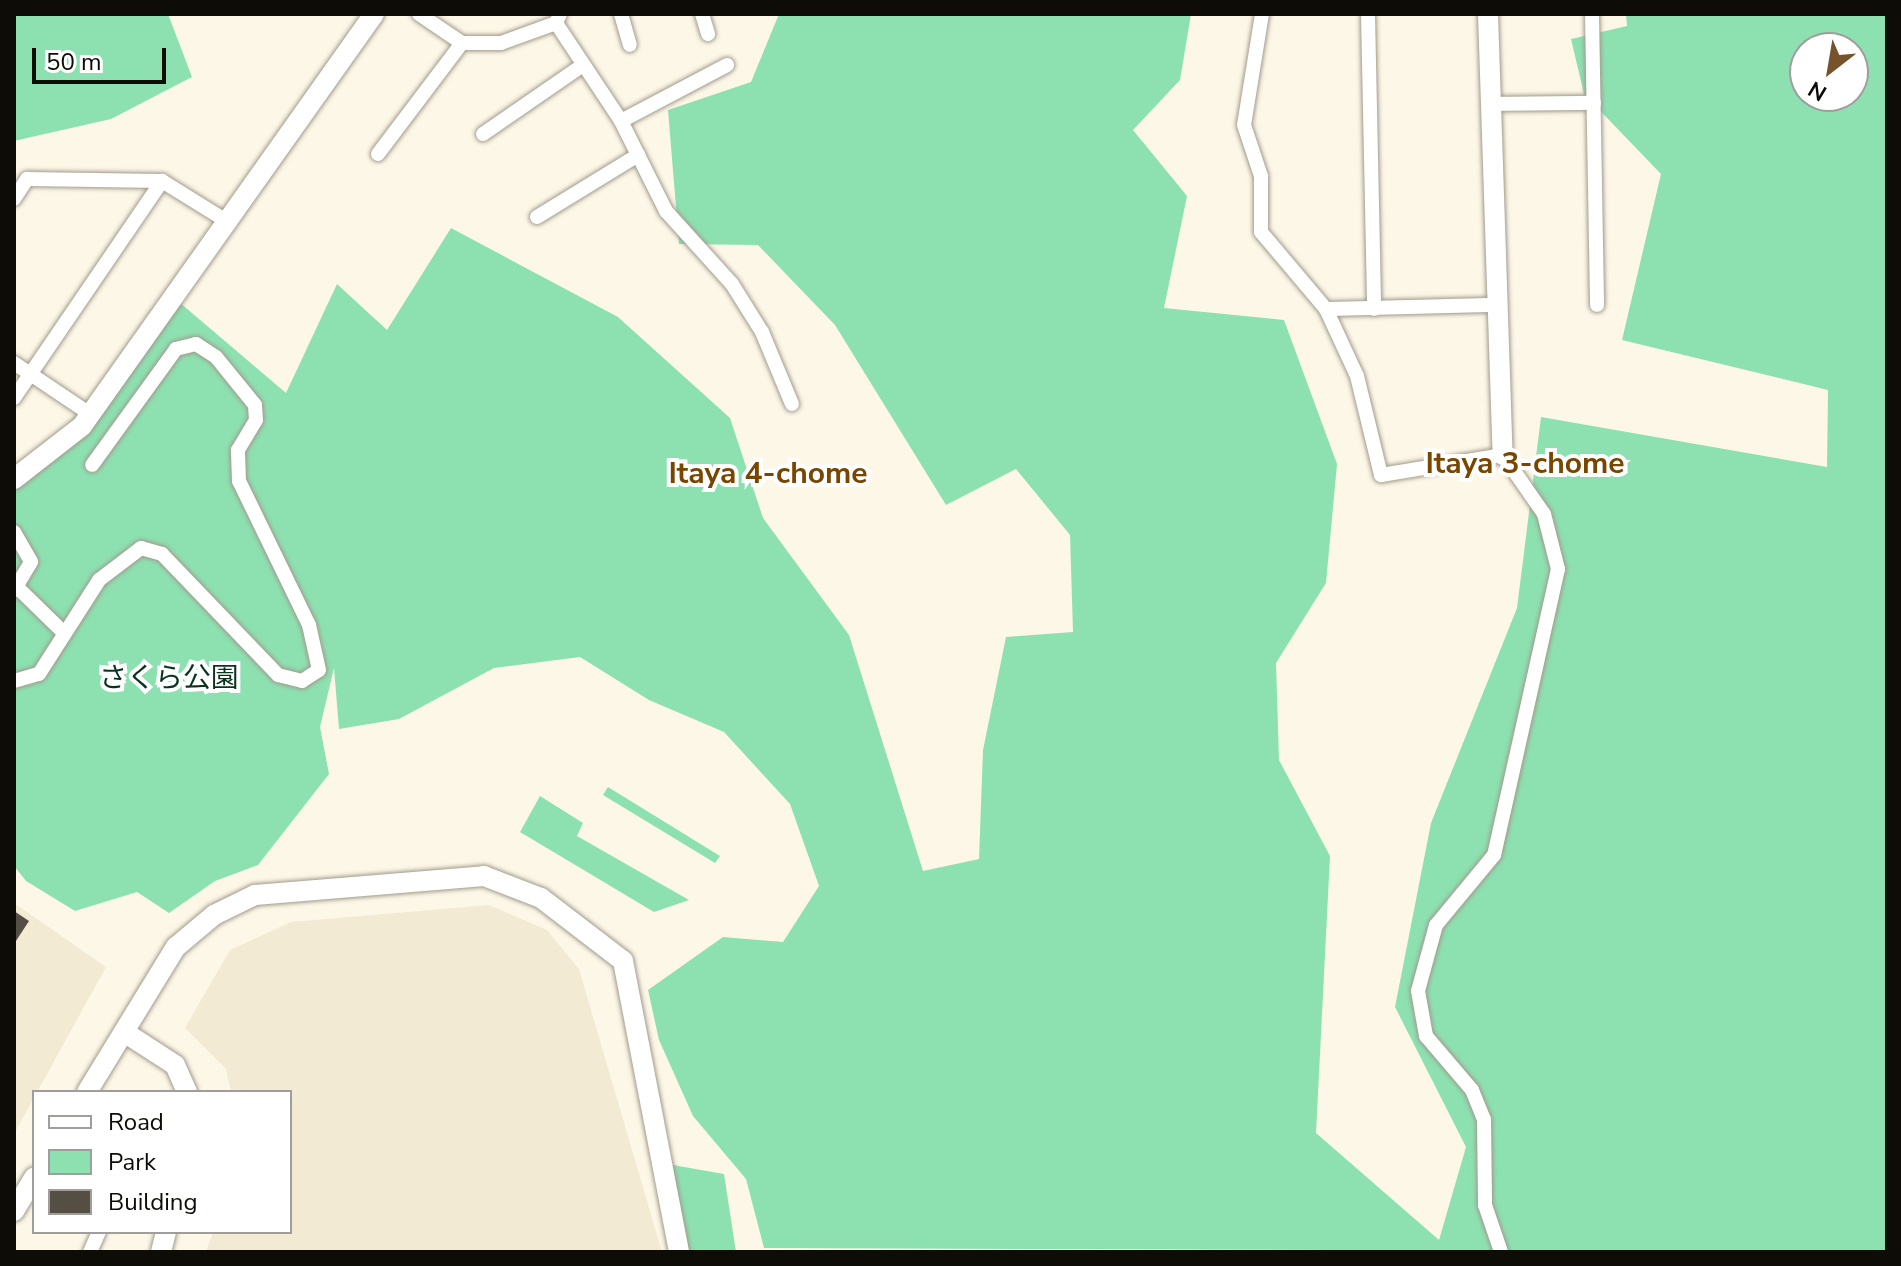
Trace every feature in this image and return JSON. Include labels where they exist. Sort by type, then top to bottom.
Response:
[{"type":"street","points":[[14,479],[90,414],[374,14]]},
{"type":"street","points":[[419,14],[462,43],[501,43],[558,19],[583,65],[621,121],[666,211],[732,284],[762,332],[792,404]]},
{"type":"street","points":[[621,14],[630,45]]},
{"type":"street","points":[[702,14],[708,34]]},
{"type":"street","points":[[1262,14],[1244,125],[1261,176],[1261,232],[1326,309],[1357,376],[1381,475],[1503,455]]},
{"type":"street","points":[[1368,14],[1374,309]]},
{"type":"street","points":[[1488,14],[1492,305],[1503,455],[1544,514],[1557,595],[1494,855],[1436,925],[1418,991],[1426,1036],[1472,1090],[1484,1119],[1485,1205],[1501,1252]]},
{"type":"street","points":[[1592,14],[1597,305]]},
{"type":"street","points":[[378,154],[462,43]]},
{"type":"street","points":[[483,134],[583,65]]},
{"type":"street","points":[[621,121],[727,65]]},
{"type":"street","points":[[1491,104],[1594,103]]},
{"type":"street","points":[[537,217],[638,155]]},
{"type":"street","points":[[14,199],[27,179],[162,181],[228,222]]},
{"type":"street","points":[[14,398],[162,181]]},
{"type":"street","points":[[1326,309],[1492,305]]},
{"type":"street","points":[[14,681],[39,674],[61,630],[115,563],[149,548],[278,675],[308,679],[321,662],[239,481],[238,450],[252,429],[255,405],[216,357],[196,344],[176,349],[92,465]]},
{"type":"street","points":[[14,363],[90,414]]},
{"type":"street","points":[[14,532],[31,562],[17,590],[61,630]]},
{"type":"street","points":[[88,1090],[176,947],[255,895],[447,877],[507,884],[541,898],[623,961],[679,1252]]},
{"type":"street","points":[[124,1032],[175,1065],[186,1090]]},
{"type":"street","points":[[14,1211],[32,1181]]},
{"type":"shaded area","points":[[14,903],[106,967],[38,1090],[32,1090],[32,1101],[14,1134]]},
{"type":"shaded area","points":[[489,905],[547,930],[579,969],[662,1252],[206,1252],[212,1234],[292,1234],[292,1090],[231,1090],[226,1069],[185,1028],[230,950],[291,922]]},
{"type":"green space","points":[[14,14],[168,14],[192,77],[111,119],[14,141]]},
{"type":"green space","name":"さくら公園","points":[[779,14],[1191,14],[1180,80],[1133,130],[1187,196],[1164,308],[1284,320],[1337,464],[1326,583],[1276,663],[1279,760],[1330,856],[1316,1133],[1439,1240],[1466,1147],[1395,1007],[1431,823],[1517,608],[1541,417],[1827,467],[1828,390],[1622,340],[1661,174],[1584,94],[1571,39],[1627,26],[1626,14],[1887,14],[1887,1252],[764,1248],[746,1179],[693,1116],[659,1040],[648,990],[723,937],[783,942],[819,886],[790,804],[724,732],[649,700],[580,657],[494,668],[399,719],[339,729],[334,668],[320,727],[329,774],[258,865],[215,881],[169,913],[137,892],[75,911],[26,881],[14,866],[14,484],[179,302],[286,393],[337,284],[387,330],[451,228],[618,317],[730,418],[763,518],[849,635],[923,871],[979,859],[983,750],[1006,637],[1073,632],[1070,535],[1016,469],[946,505],[835,325],[758,245],[679,244],[668,110],[751,82]]},
{"type":"green space","points":[[608,787],[720,856],[715,863],[603,795]]},
{"type":"green space","points":[[540,796],[583,823],[577,836],[689,900],[654,912],[520,832]]},
{"type":"green space","points":[[656,1162],[724,1174],[736,1252],[681,1252]]},
{"type":"building","points":[[14,911],[29,921],[14,944]]},
{"type":"district","name":"Itaya 3-chome","points":[[1525,464]]},
{"type":"district","name":"Itaya 4-chome","points":[[768,474]]}]
